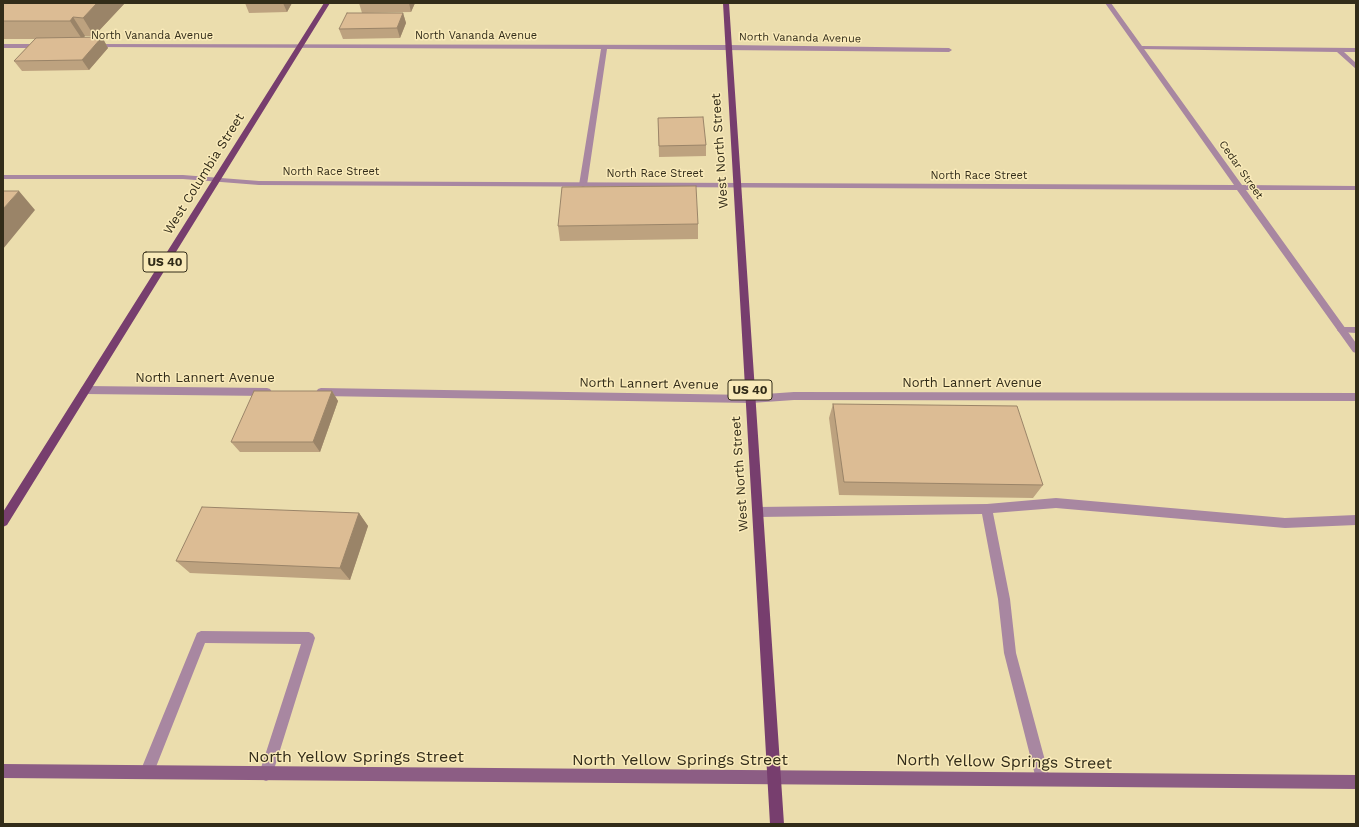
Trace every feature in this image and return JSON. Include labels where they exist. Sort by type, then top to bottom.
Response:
[{"type":"main road","name":"West Columbia Street","points":[[3,522],[327,3]]},
{"type":"main road","name":"West North Street","points":[[726,3],[777,824]]},
{"type":"main road","name":"North Yellow Springs Street","points":[[3,771],[1356,782]]},
{"type":"street","name":"Cedar Street","points":[[1108,3],[1356,350]]},
{"type":"street","points":[[3,46],[50,46]]},
{"type":"street","name":"North Vananda Avenue","points":[[89,46],[729,47],[949,50]]},
{"type":"street","points":[[583,185],[604,47]]},
{"type":"street","points":[[1141,48],[1356,50]]},
{"type":"street","points":[[1339,50],[1356,68]]},
{"type":"street","name":"North Race Street","points":[[3,178],[183,177],[259,183],[1356,188]]},
{"type":"street","points":[[1342,330],[1356,330]]},
{"type":"street","name":"North Lannert Avenue","points":[[85,390],[273,392]]},
{"type":"street","name":"North Lannert Avenue","points":[[312,392],[750,399],[794,396],[1356,397]]},
{"type":"street","points":[[758,512],[987,509],[1056,503],[1285,523],[1356,520]]},
{"type":"street","points":[[987,509],[1004,599],[1010,653],[1043,780]]},
{"type":"street","points":[[147,772],[201,637],[309,638],[266,774]]},
{"type":"building","points":[[3,3],[97,3],[83,18],[73,17],[70,21],[3,21]]},
{"type":"building","points":[[347,13],[403,13],[397,28],[339,29]]},
{"type":"building","points":[[102,37],[82,60],[14,61],[36,38]]},
{"type":"building","points":[[703,117],[706,145],[659,146],[658,118]]},
{"type":"building","points":[[696,186],[698,224],[558,226],[562,187]]},
{"type":"building","points":[[3,191],[19,191],[3,209]]},
{"type":"building","points":[[254,391],[332,391],[313,442],[231,442]]},
{"type":"building","points":[[833,404],[1017,406],[1043,485],[844,482]]},
{"type":"building","points":[[202,507],[359,513],[340,568],[176,561]]}]
